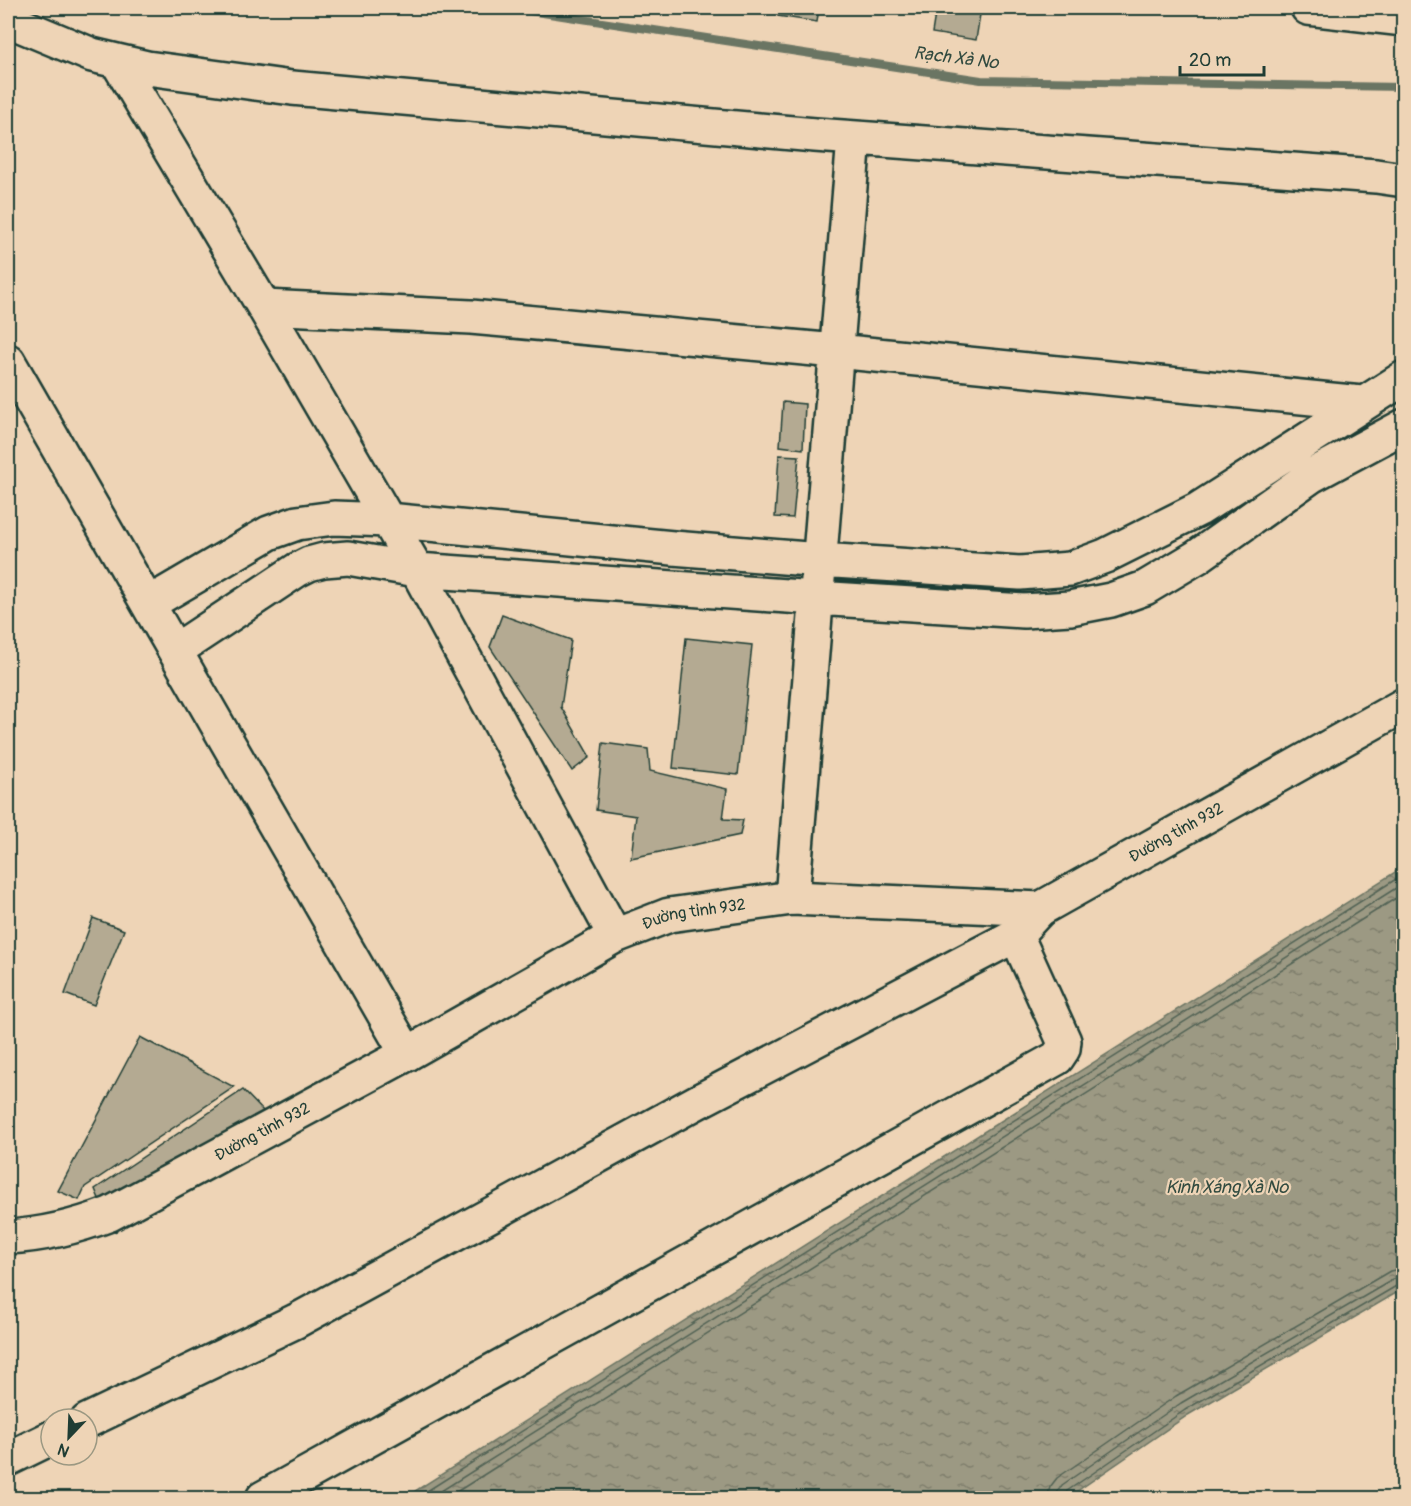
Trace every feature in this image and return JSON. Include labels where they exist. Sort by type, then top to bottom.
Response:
[{"type":"street","points":[[1308,8],[1404,19]]},
{"type":"street","points":[[8,20],[92,56],[147,68],[292,88],[854,138],[1376,176],[1404,180]]},
{"type":"street","points":[[117,61],[388,519],[615,936]]},
{"type":"street","points":[[792,898],[854,138]]},
{"type":"street","points":[[264,307],[471,317],[1362,403]]},
{"type":"street","points":[[8,361],[407,1054]]},
{"type":"street","points":[[148,604],[269,533],[297,523],[334,518],[388,519],[673,548],[820,560],[1020,573],[1070,569],[1105,556],[1199,509],[1404,378]]},
{"type":"street","points":[[175,651],[309,564],[334,558],[348,558],[417,570],[816,598],[1024,611],[1070,608],[1111,600],[1145,588],[1197,557],[1311,477],[1404,426]]},
{"type":"street","name":"Đường tỉnh 932","points":[[8,1237],[55,1232],[83,1225],[110,1214],[407,1054],[615,936],[669,915],[792,898],[1040,909],[1404,705]]},
{"type":"street","points":[[99,1415],[296,1321],[697,1102],[1016,935],[1040,909]]},
{"type":"street","points":[[262,1498],[1057,1058],[1064,1049],[1064,1041],[1016,935]]},
{"type":"street","points":[[8,1459],[39,1444]]},
{"type":"water","name":"Kinh Xáng Xà No","points":[[1403,867],[1403,1289],[1188,1415],[1067,1498],[404,1498]]},
{"type":"building","points":[[779,8],[819,8],[817,22],[778,16]]},
{"type":"building","points":[[936,8],[981,8],[976,40],[932,33]]},
{"type":"building","points":[[783,402],[805,404],[803,449],[780,446]]},
{"type":"building","points":[[779,455],[799,456],[793,518],[775,517]]},
{"type":"building","points":[[502,615],[571,640],[561,707],[590,757],[572,771],[490,647]]},
{"type":"building","points":[[686,638],[752,645],[738,775],[673,768]]},
{"type":"building","points":[[603,743],[648,749],[650,771],[727,789],[723,819],[743,820],[740,835],[631,858],[636,816],[596,810]]},
{"type":"building","points":[[93,918],[124,930],[94,1005],[65,994]]},
{"type":"building","points":[[140,1037],[234,1087],[85,1187],[79,1200],[58,1191]]},
{"type":"building","points":[[243,1090],[267,1115],[102,1206],[95,1189]]},
{"type":"waterway","name":"Rạch Xà No","points":[[510,8],[981,80],[1404,87]]}]
